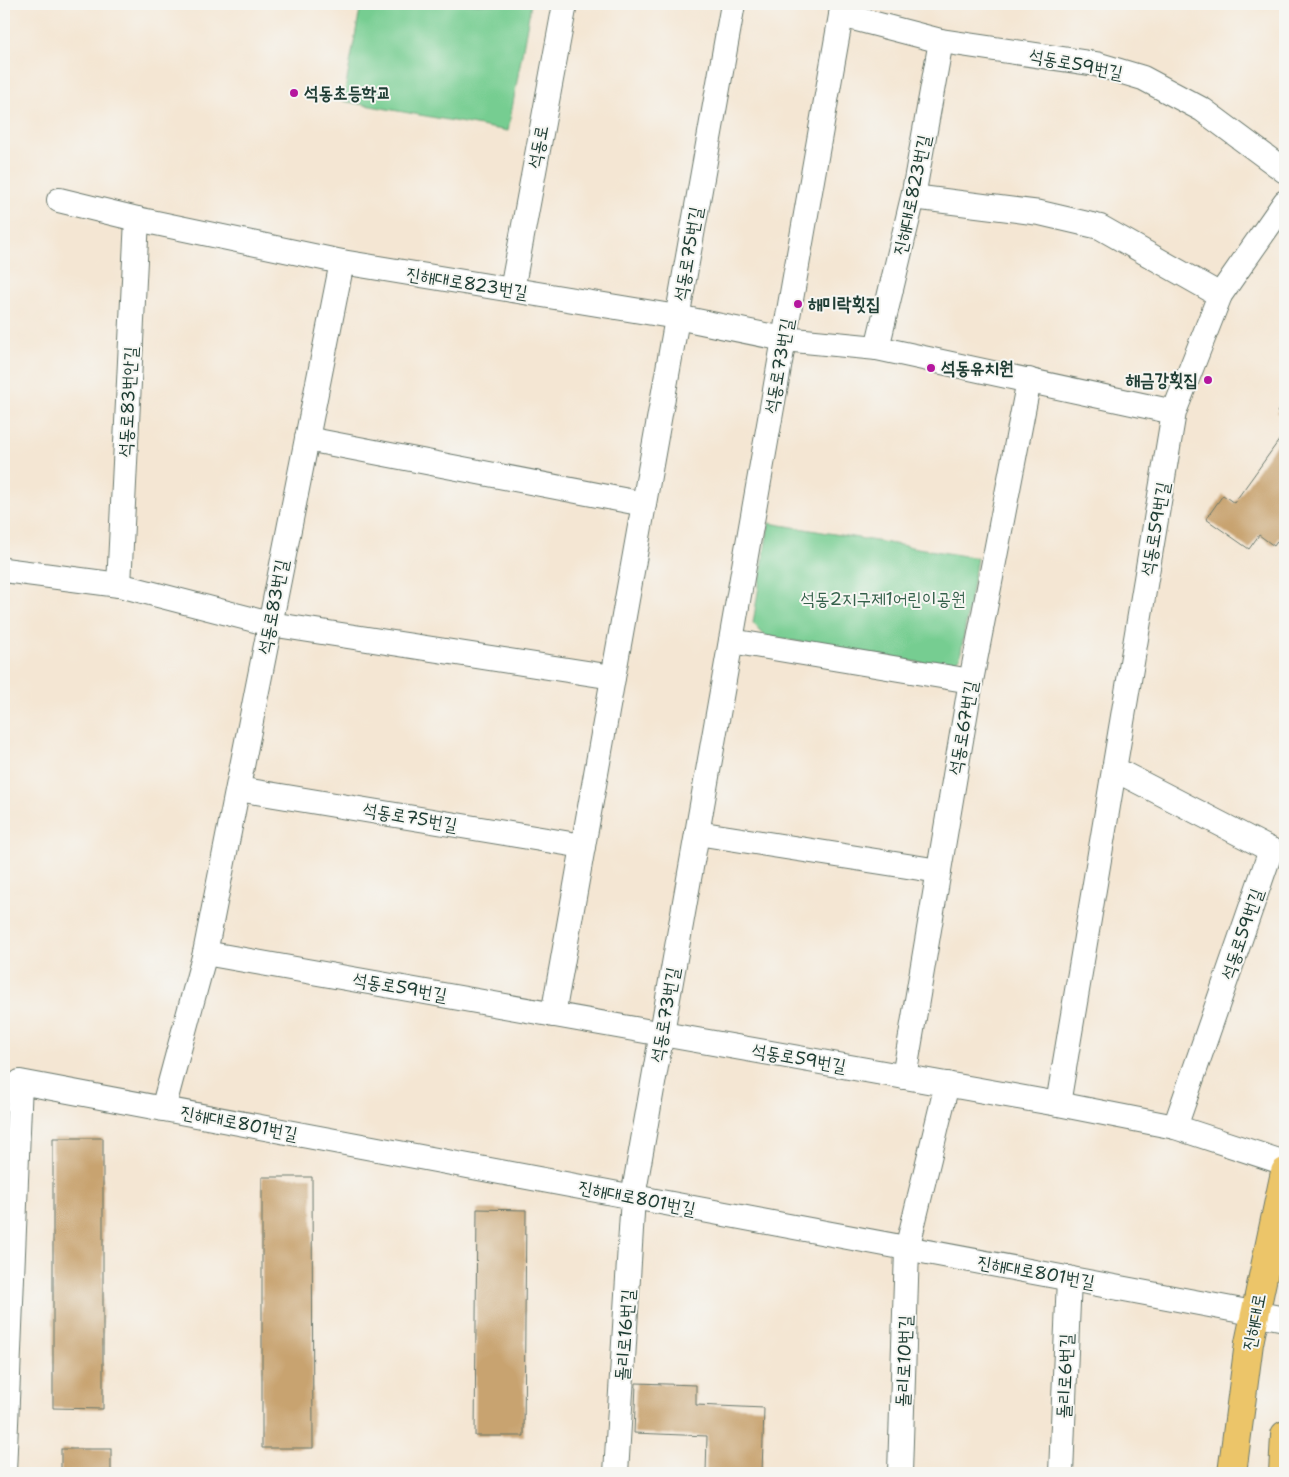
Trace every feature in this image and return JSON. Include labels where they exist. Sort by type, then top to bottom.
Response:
[{"type":"main road","name":"진해대로","points":[[1232,1473],[1249,1343],[1285,1172]]},
{"type":"main road","points":[[1283,1473],[1285,1436]]},
{"type":"street","name":"석동로","points":[[512,290],[565,4]]},
{"type":"street","name":"석동로75번길","points":[[553,1015],[733,4]]},
{"type":"street","name":"석동로59번길","points":[[842,10],[941,41],[1096,64],[1143,78],[1203,110],[1285,171]]},
{"type":"street","name":"석동로73번길","points":[[633,1197],[842,10]]},
{"type":"street","name":"진해대로823번길","points":[[878,348],[913,197],[941,41]]},
{"type":"street","points":[[913,197],[1040,213],[1100,227],[1220,296]]},
{"type":"street","name":"진해대로823번길","points":[[59,200],[137,219],[342,262],[677,317],[784,339],[878,348],[1174,412]]},
{"type":"street","name":"석동로59번길","points":[[205,953],[1058,1104],[1174,412],[1220,296],[1285,202]]},
{"type":"street","name":"석동로83번안길","points":[[119,585],[137,219]]},
{"type":"street","name":"석동로83번길","points":[[163,1109],[205,953],[342,262]]},
{"type":"street","name":"석동로67번길","points":[[904,1077],[971,681],[1029,380]]},
{"type":"street","points":[[306,439],[644,504]]},
{"type":"street","points":[[4,570],[119,585],[270,624],[613,677]]},
{"type":"street","points":[[731,640],[971,681]]},
{"type":"street","name":"석동로59번길","points":[[1114,769],[1278,849],[1175,1127]]},
{"type":"street","name":"석동로75번길","points":[[238,788],[583,846]]},
{"type":"street","points":[[697,833],[939,871]]},
{"type":"street","name":"진해대로801번길","points":[[4,1473],[20,1082],[1285,1319]]},
{"type":"street","name":"돌리로10번길","points":[[900,1473],[907,1249],[947,1084]]},
{"type":"street","points":[[1058,1104],[1175,1127],[1285,1163]]},
{"type":"street","name":"돌리로16번길","points":[[616,1473],[633,1197]]},
{"type":"street","name":"돌리로6번길","points":[[1061,1473],[1069,1278]]},
{"type":"green space","points":[[361,4],[531,4],[508,131],[343,101]]},
{"type":"green space","name":"석동2지구제1어린이공원","points":[[769,523],[977,558],[960,658],[946,667],[765,636],[753,623]]},
{"type":"building","points":[[1285,401],[1285,418],[1277,412]]},
{"type":"building","points":[[1285,432],[1285,530],[1274,546],[1259,535],[1249,549],[1206,519],[1223,495],[1234,503]]},
{"type":"building","points":[[53,1138],[103,1138],[103,1409],[53,1408]]},
{"type":"building","points":[[262,1177],[312,1177],[313,1448],[262,1448]]},
{"type":"building","points":[[477,1209],[526,1210],[524,1436],[475,1436]]},
{"type":"building","points":[[636,1383],[696,1385],[696,1405],[764,1408],[762,1473],[706,1473],[707,1436],[634,1433]]},
{"type":"building","points":[[61,1449],[111,1449],[111,1473],[61,1473]]},
{"type":"place","name":"석동초등학교","points":[[294,93]]},
{"type":"place","name":"해미락횟집","points":[[798,304]]},
{"type":"place","name":"석동유치원","points":[[931,368]]},
{"type":"place","name":"해금강횟집","points":[[1208,380]]}]
